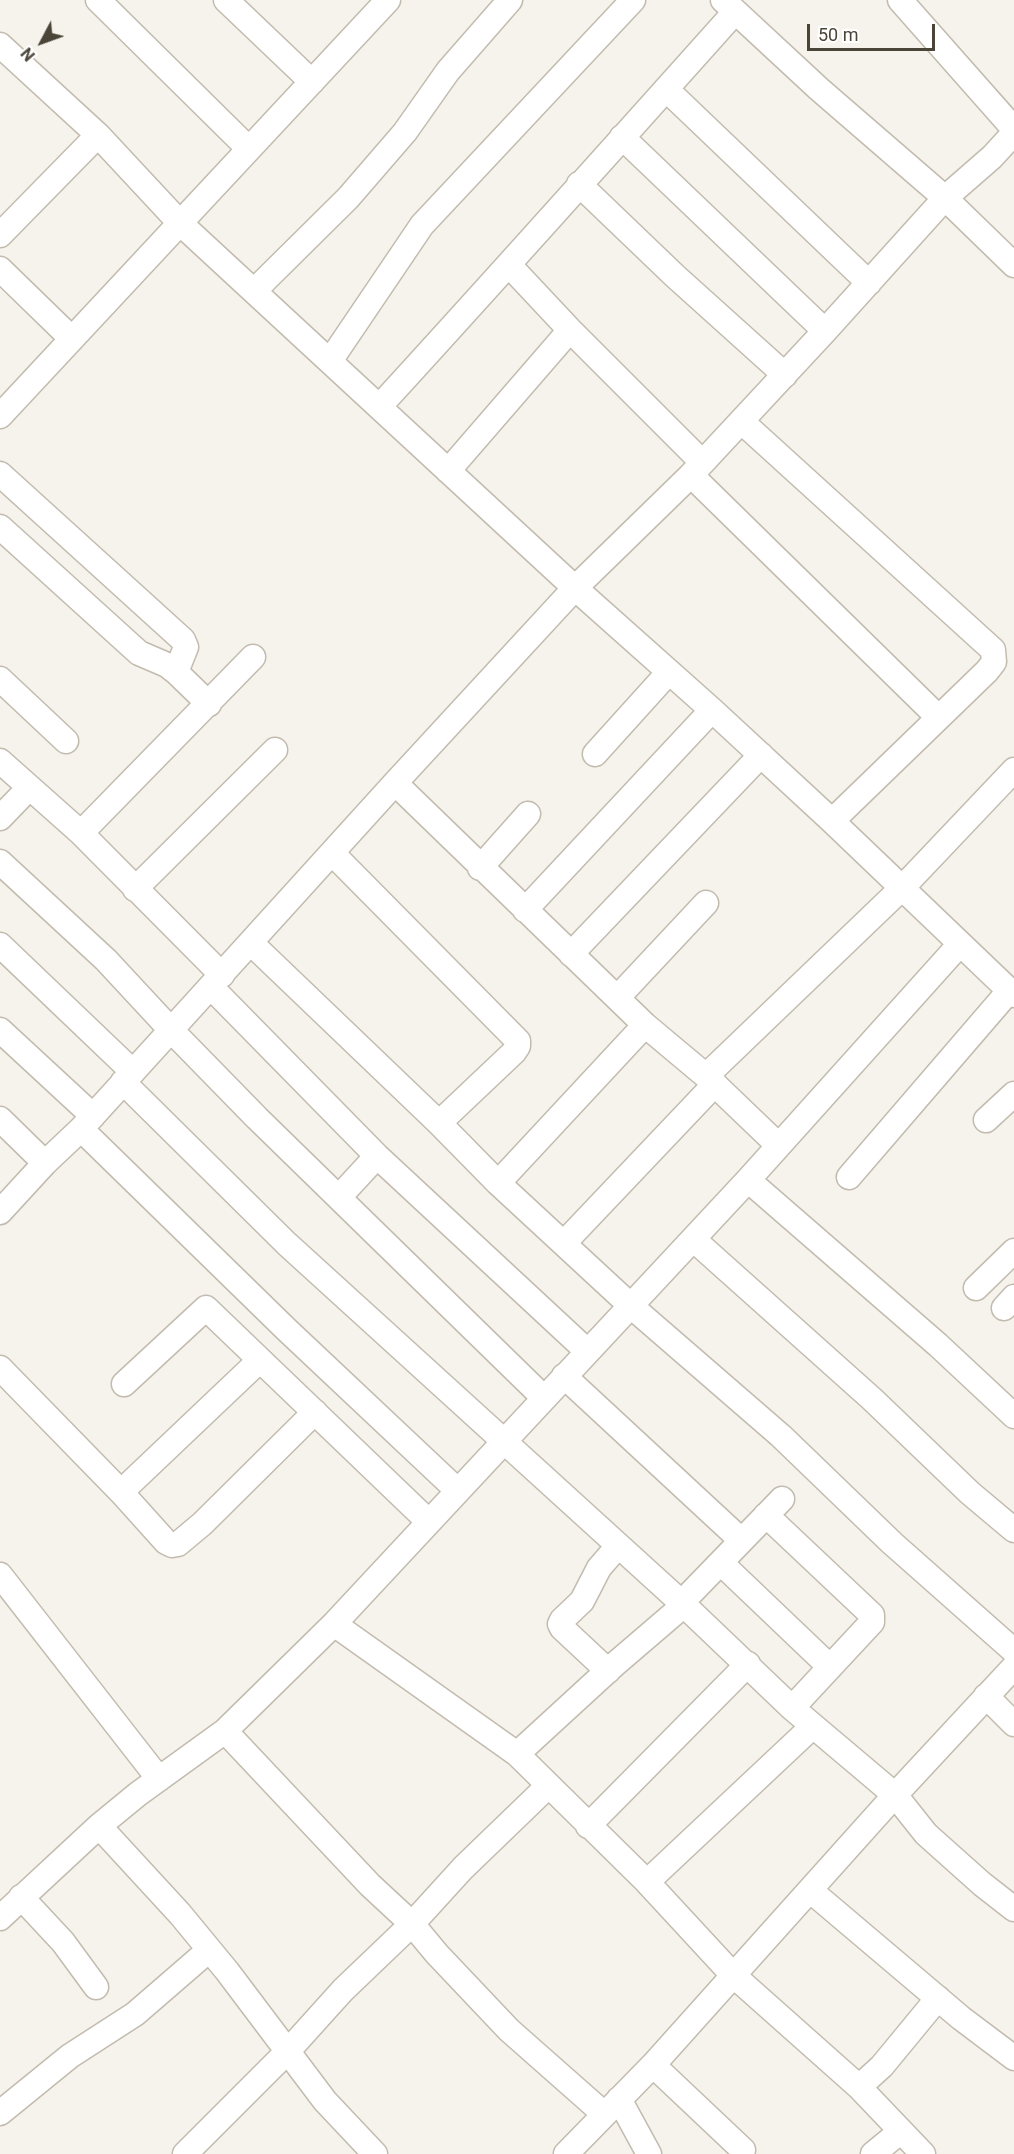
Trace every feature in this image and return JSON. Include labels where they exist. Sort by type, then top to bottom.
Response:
[{"type":"street","points":[[98,0],[249,149]]},
{"type":"street","points":[[226,0],[312,82]]},
{"type":"street","points":[[254,291],[348,198],[405,132],[448,71],[510,0]]},
{"type":"street","points":[[330,361],[422,225],[633,0]]},
{"type":"street","points":[[0,1212],[217,981],[575,588],[697,468],[785,375],[945,198],[992,157],[1014,131],[900,0]]},
{"type":"street","points":[[0,416],[312,82],[373,5]]},
{"type":"street","points":[[379,407],[666,90],[729,6],[819,89],[945,198],[1014,265]]},
{"type":"street","points":[[2,50],[98,135],[180,223],[447,471],[832,820],[1011,993],[849,1177]]},
{"type":"street","points":[[666,90],[869,283]]},
{"type":"street","points":[[0,235],[98,135]]},
{"type":"street","points":[[622,137],[825,330]]},
{"type":"street","points":[[579,184],[675,276],[785,375]]},
{"type":"street","points":[[509,265],[697,468],[938,717]]},
{"type":"street","points":[[0,269],[72,339]]},
{"type":"street","points":[[447,471],[570,330]]},
{"type":"street","points":[[741,421],[993,650],[994,662],[987,671],[832,820]]},
{"type":"street","points":[[0,474],[183,640],[186,646],[176,672]]},
{"type":"street","points":[[0,527],[139,653],[167,665],[209,704]]},
{"type":"street","points":[[81,833],[254,657]]},
{"type":"street","points":[[595,754],[669,672]]},
{"type":"street","points":[[0,679],[66,741]]},
{"type":"street","points":[[525,910],[712,710]]},
{"type":"street","points":[[135,889],[275,750]]},
{"type":"street","points":[[571,954],[761,755]]},
{"type":"street","points":[[0,761],[81,833],[135,889],[378,1156],[587,1351]]},
{"type":"street","points":[[564,1243],[711,1080],[903,887],[1014,770]]},
{"type":"street","points":[[395,783],[480,868],[645,1025],[711,1080],[778,1145]]},
{"type":"street","points":[[0,818],[29,788]]},
{"type":"street","points":[[480,868],[528,814]]},
{"type":"street","points":[[332,853],[518,1041],[514,1052],[439,1123]]},
{"type":"street","points":[[0,862],[106,960],[257,1118],[544,1398]]},
{"type":"street","points":[[618,997],[706,903]]},
{"type":"street","points":[[251,943],[439,1123],[498,1183],[632,1306],[781,1436],[892,1543],[1014,1651]]},
{"type":"street","points":[[0,1918],[99,1826],[138,1794],[225,1731],[334,1624],[748,1180],[960,944]]},
{"type":"street","points":[[0,945],[287,1244],[684,1605],[792,1708],[895,1795],[926,1834],[1014,1909]]},
{"type":"street","points":[[498,1183],[645,1025]]},
{"type":"street","points":[[0,1030],[286,1330],[459,1491]]},
{"type":"street","points":[[986,1120],[1014,1094]]},
{"type":"street","points":[[0,1119],[45,1163]]},
{"type":"street","points":[[339,1196],[378,1156]]},
{"type":"street","points":[[748,1180],[938,1345],[1014,1416]]},
{"type":"street","points":[[693,1239],[872,1399],[970,1493],[1014,1530]]},
{"type":"street","points":[[976,1288],[1014,1251]]},
{"type":"street","points":[[124,1384],[206,1308],[429,1522]]},
{"type":"street","points":[[121,1492],[260,1360]]},
{"type":"street","points":[[0,1368],[121,1492],[166,1542],[172,1545],[178,1544],[202,1524],[315,1412]]},
{"type":"street","points":[[564,1376],[741,1540]]},
{"type":"street","points":[[517,1754],[684,1605],[689,1595],[774,1507],[872,1615],[873,1622],[792,1708]]},
{"type":"street","points":[[608,1671],[560,1624],[582,1601],[599,1568],[618,1546]]},
{"type":"street","points":[[721,1563],[830,1667]]},
{"type":"street","points":[[0,1575],[159,1779]]},
{"type":"street","points":[[334,1624],[517,1754],[647,1882],[733,1975],[859,2087],[922,2154]]},
{"type":"street","points":[[588,1826],[748,1664]]},
{"type":"street","points":[[566,2154],[653,2065],[895,1795],[1014,1667]]},
{"type":"street","points":[[986,1696],[1014,1724]]},
{"type":"street","points":[[647,1882],[813,1726]]},
{"type":"street","points":[[225,1731],[370,1885],[412,1924],[437,1954],[509,2030],[611,2106],[649,2154]]},
{"type":"street","points":[[184,2154],[288,2051],[343,1990],[412,1924],[463,1868],[548,1786]]},
{"type":"street","points":[[99,1826],[180,1914],[325,2101],[375,2154]]},
{"type":"street","points":[[811,1891],[938,1998],[1014,2058]]},
{"type":"street","points":[[21,1897],[63,1942],[96,1987]]},
{"type":"street","points":[[0,2113],[70,2056],[135,2014],[209,1950]]},
{"type":"street","points":[[859,2087],[882,2066],[938,1998]]},
{"type":"street","points":[[653,2065],[743,2150]]},
{"type":"street","points":[[873,2154],[901,2131]]}]
